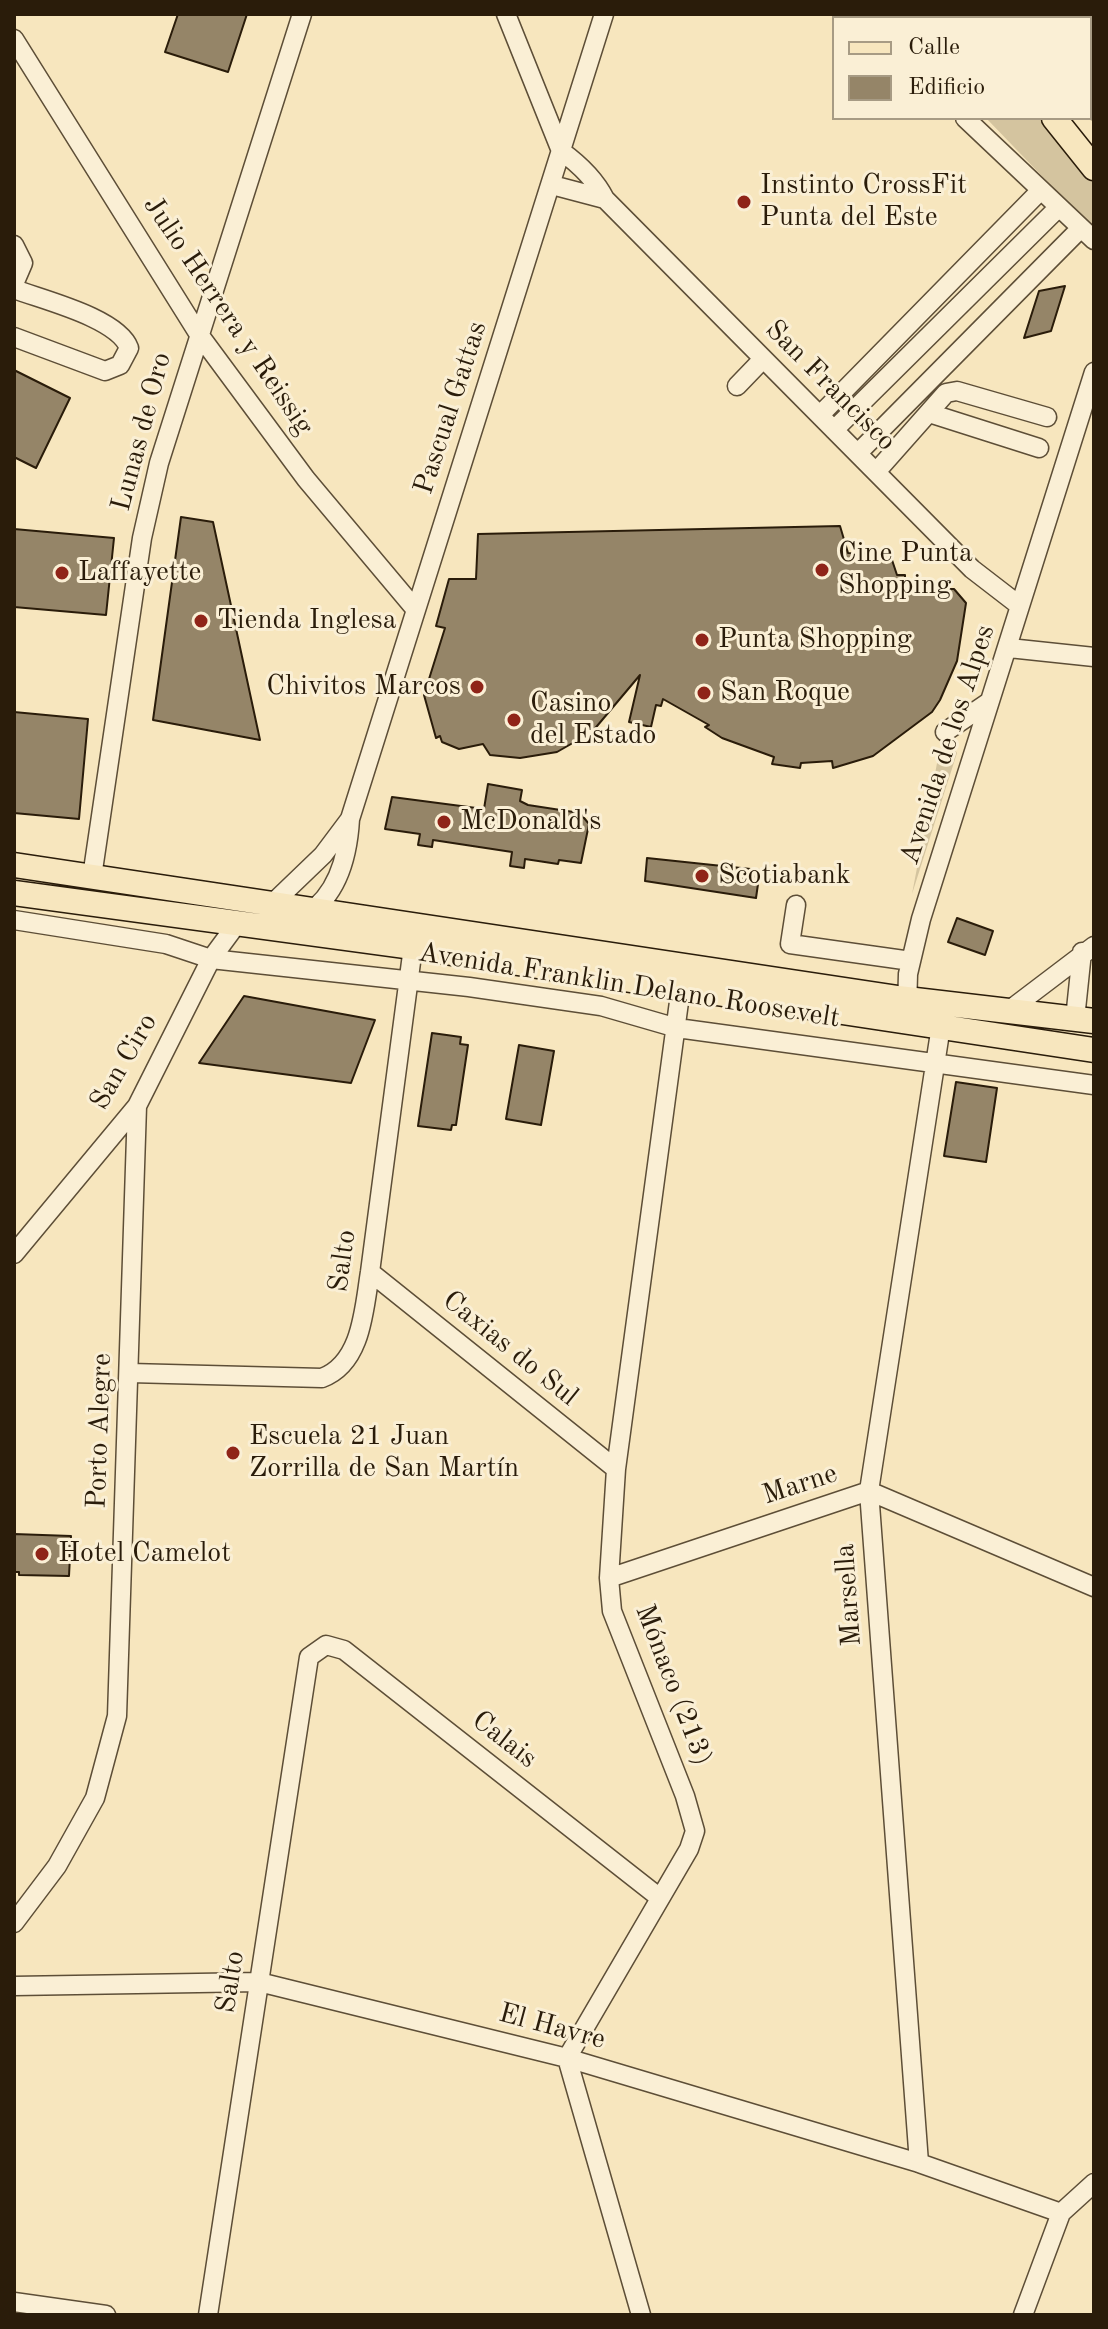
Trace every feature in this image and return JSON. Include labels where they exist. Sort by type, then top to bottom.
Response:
[{"type":"main road","points":[[1056,120],[1094,168]]},
{"type":"main road","name":"Avenida Franklin Delano Roosevelt","points":[[14,865],[313,910],[907,1009],[941,1026],[1094,1050]]},
{"type":"main road","name":"Avenida Franklin Delano Roosevelt","points":[[14,893],[681,987],[907,1009],[1007,1012],[1085,1020]]},
{"type":"street","name":"Lunas de Oro","points":[[92,877],[142,538],[159,463],[302,14]]},
{"type":"street","name":"San Francisco","points":[[506,14],[561,151],[599,186],[605,199],[972,569],[1020,606]]},
{"type":"street","name":"Pascual Gattas","points":[[313,910],[331,891],[339,872],[349,841],[350,819],[604,14]]},
{"type":"street","name":"Julio Herrera y Reissig","points":[[14,39],[198,333],[306,479],[416,610]]},
{"type":"street","points":[[858,453],[1088,234],[967,120]]},
{"type":"street","points":[[552,185],[605,199]]},
{"type":"street","points":[[820,415],[1041,190]]},
{"type":"street","points":[[834,430],[1059,207]]},
{"type":"street","points":[[14,245],[23,263],[14,286],[98,320],[126,340],[129,348],[120,365],[105,371],[14,337]]},
{"type":"street","points":[[737,386],[763,359]]},
{"type":"street","name":"Avenida de los Alpes","points":[[907,1009],[911,961],[975,746],[1009,648],[1094,372]]},
{"type":"street","points":[[876,472],[946,393],[957,391],[1047,417]]},
{"type":"street","points":[[929,413],[1039,448]]},
{"type":"street","points":[[1009,648],[1094,657]]},
{"type":"street","points":[[975,746],[962,734],[945,732],[979,712],[991,699]]},
{"type":"street","name":"Pascual Gattas","points":[[272,904],[323,855],[350,819]]},
{"type":"street","points":[[796,905],[790,944],[911,961]]},
{"type":"street","points":[[207,920],[229,915],[288,922],[313,910]]},
{"type":"street","name":"Avenida Franklin Delano Roosevelt","points":[[14,920],[166,944],[211,959],[409,983],[469,987],[601,1006],[677,1028],[1094,1085]]},
{"type":"street","name":"San Ciro","points":[[14,1254],[137,1106],[211,959],[236,925]]},
{"type":"street","name":"Salto","points":[[130,1373],[322,1378],[337,1373],[351,1353],[362,1318],[370,1272],[413,947]]},
{"type":"street","points":[[1085,1020],[1088,949]]},
{"type":"street","points":[[1007,1012],[1088,949]]},
{"type":"street","name":"Mónaco (213)","points":[[567,2058],[689,1849],[695,1831],[685,1796],[612,1611],[609,1578],[616,1469],[681,987]]},
{"type":"street","name":"Marsella","points":[[919,2163],[869,1491],[941,1026]]},
{"type":"street","name":"Porto Alegre","points":[[14,1923],[57,1866],[95,1798],[117,1716],[137,1106]]},
{"type":"street","name":"Caxias do Sul","points":[[370,1272],[616,1469]]},
{"type":"street","name":"Marne","points":[[609,1578],[869,1491],[1094,1587]]},
{"type":"street","name":"Calais","points":[[309,1657],[326,1645],[344,1650],[660,1898]]},
{"type":"street","name":"Salto","points":[[208,2315],[309,1657]]},
{"type":"street","name":"El Havre","points":[[14,1986],[259,1982],[567,2058],[919,2163],[1061,2213]]},
{"type":"street","points":[[567,2058],[641,2315]]},
{"type":"street","points":[[1023,2315],[1061,2213],[1094,2183]]},
{"type":"street","points":[[14,2302],[106,2315]]},
{"type":"shaded area","points":[[988,120],[1042,120],[1094,183],[1094,230]]},
{"type":"shaded area","points":[[952,745],[957,753],[912,894],[938,758]]},
{"type":"building","points":[[178,14],[247,14],[228,72],[165,52]]},
{"type":"building","points":[[1065,286],[1051,331],[1024,338],[1039,291]]},
{"type":"building","points":[[14,370],[70,398],[36,468],[14,457]]},
{"type":"building","name":"Tienda Inglesa","points":[[181,517],[213,522],[260,740],[153,720]]},
{"type":"building","name":"Punta Shopping","points":[[840,526],[848,553],[890,554],[897,575],[905,575],[905,589],[954,589],[966,603],[957,661],[940,700],[932,712],[873,756],[833,768],[832,761],[801,763],[800,768],[772,764],[774,757],[722,738],[705,727],[709,725],[663,699],[661,706],[656,705],[651,727],[629,722],[640,675],[592,732],[557,752],[520,758],[490,755],[483,744],[459,749],[442,742],[440,736],[436,738],[424,695],[445,628],[436,626],[449,579],[476,579],[478,534]]},
{"type":"building","name":"Laffayette","points":[[14,529],[114,538],[106,615],[14,607]]},
{"type":"building","points":[[14,712],[88,719],[79,819],[14,813]]},
{"type":"building","points":[[488,784],[522,790],[520,801],[528,805],[580,813],[589,824],[581,863],[559,860],[558,864],[525,859],[524,868],[510,866],[512,852],[433,840],[432,847],[418,845],[420,834],[385,829],[392,797],[484,809]]},
{"type":"building","name":"Scotiabank","points":[[647,858],[760,870],[756,898],[645,881]]},
{"type":"building","points":[[957,918],[993,931],[985,955],[948,942]]},
{"type":"building","points":[[244,996],[375,1020],[351,1083],[199,1063]]},
{"type":"building","points":[[432,1033],[461,1037],[460,1044],[468,1045],[456,1125],[452,1125],[451,1130],[418,1126]]},
{"type":"building","points":[[519,1045],[554,1051],[541,1125],[506,1119]]},
{"type":"building","points":[[956,1082],[997,1088],[986,1162],[944,1156]]},
{"type":"building","name":"Hotel Camelot","points":[[14,1534],[71,1536],[69,1576],[19,1575],[19,1572],[14,1572]]},
{"type":"place","name":"Instinto CrossFit Punta del Este","points":[[744,202]]},
{"type":"place","name":"Cine Punta Shopping","points":[[822,570]]},
{"type":"place","name":"Laffayette","points":[[62,573]]},
{"type":"place","name":"Tienda Inglesa","points":[[201,621]]},
{"type":"place","name":"Punta Shopping","points":[[702,640]]},
{"type":"place","name":"Chivitos Marcos","points":[[477,687]]},
{"type":"place","name":"San Roque","points":[[704,693]]},
{"type":"place","name":"Casino del Estado","points":[[514,720]]},
{"type":"place","name":"McDonald's","points":[[444,822]]},
{"type":"place","name":"Scotiabank","points":[[702,876]]},
{"type":"place","name":"Escuela 21 Juan Zorrilla de San Martín","points":[[233,1453]]},
{"type":"place","name":"Hotel Camelot","points":[[42,1554]]}]
